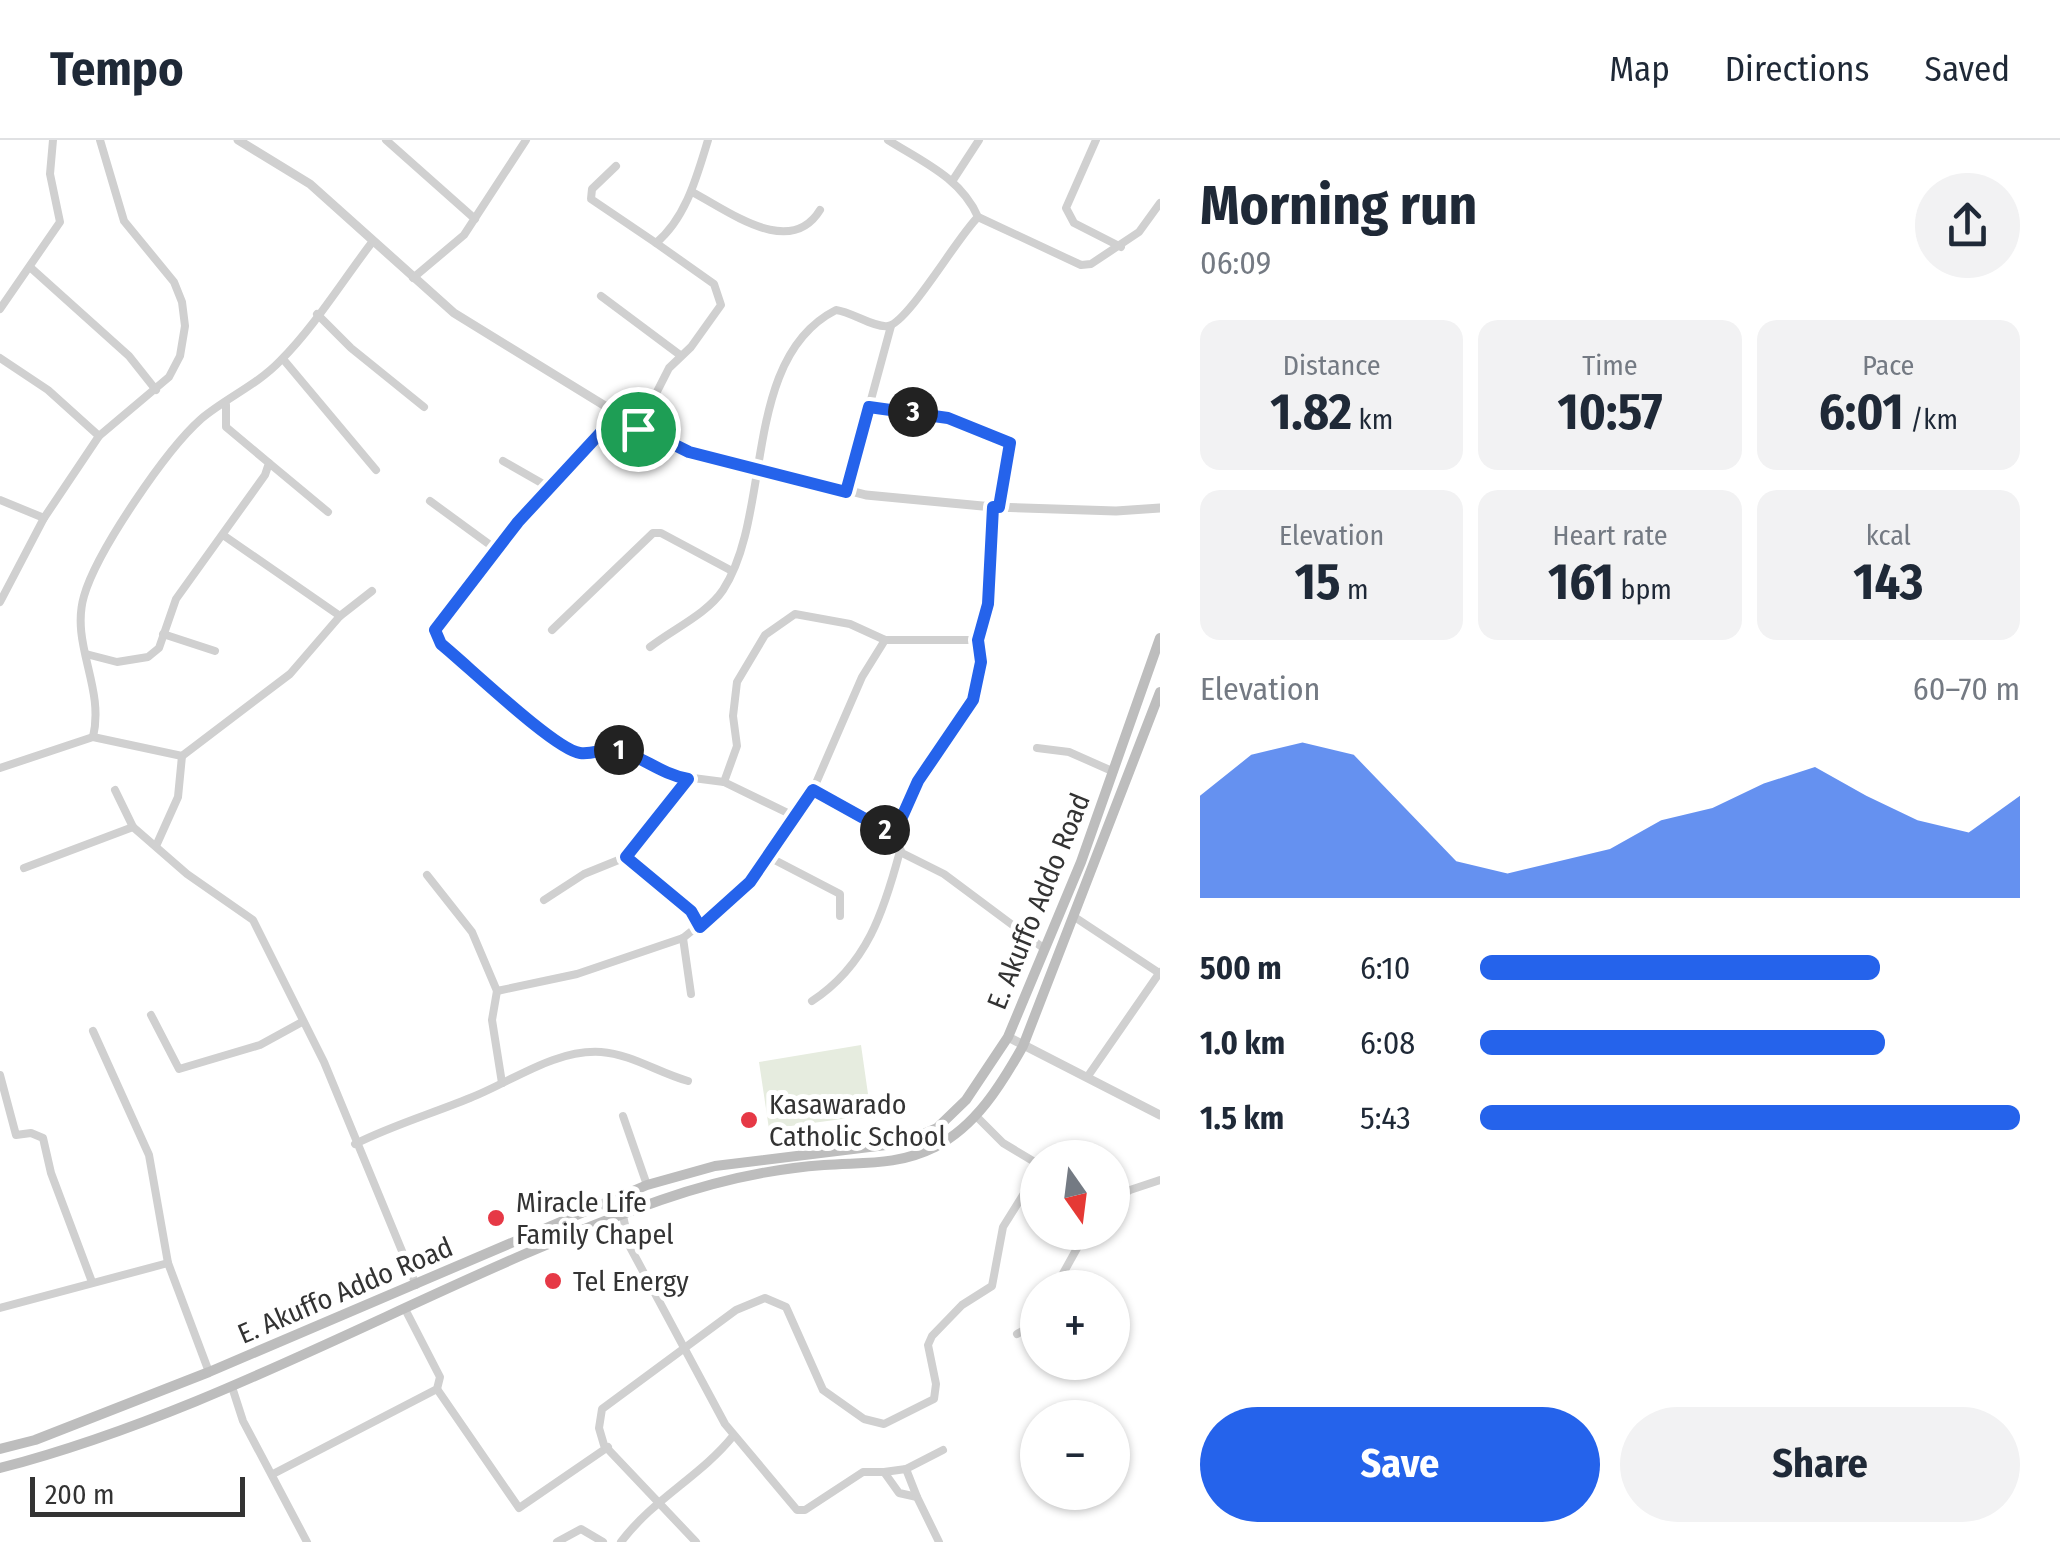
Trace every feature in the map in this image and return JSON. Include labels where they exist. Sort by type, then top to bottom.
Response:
[{"type":"main road","name":"E. Akuffo Addo Road","points":[[0,1449],[34,1440],[209,1372],[647,1185],[715,1166],[902,1143],[938,1128],[966,1100],[1008,1037],[1042,947],[1081,862],[1160,638]]},
{"type":"main road","name":"E. Akuffo Addo Road","points":[[0,1468],[232,1387],[406,1311],[510,1260],[623,1216],[761,1173],[904,1159],[955,1136],[996,1092],[1023,1046],[1160,692]]},
{"type":"street","points":[[0,309],[32,268],[61,215],[50,174],[53,140]]},
{"type":"street","points":[[0,602],[44,518],[99,436],[169,378],[180,356],[185,326],[182,302],[174,282],[124,221],[100,140]]},
{"type":"street","points":[[238,140],[310,184],[454,313],[616,416],[689,452],[846,492],[996,507],[1116,511],[1160,508]]},
{"type":"street","points":[[386,140],[475,220]]},
{"type":"street","points":[[413,278],[464,235],[526,140]]},
{"type":"street","points":[[656,243],[667,234],[692,192],[708,140]]},
{"type":"street","points":[[888,140],[953,180],[969,197],[978,217],[1081,265],[1103,260],[1121,247],[1160,203]]},
{"type":"street","points":[[953,180],[979,140]]},
{"type":"street","points":[[1096,140],[1066,208],[1074,223],[1121,247]]},
{"type":"street","points":[[616,166],[592,188],[595,206],[656,243],[714,284],[720,294],[718,313],[660,383],[638,429]]},
{"type":"street","points":[[692,192],[778,233],[802,230],[820,210]]},
{"type":"street","points":[[846,492],[891,326],[908,311],[959,235],[978,217]]},
{"type":"street","points":[[92,736],[98,714],[79,627],[85,595],[123,516],[202,419],[226,405],[283,358],[373,240]]},
{"type":"street","points":[[32,268],[129,356],[156,390]]},
{"type":"street","points":[[600,296],[680,356]]},
{"type":"street","points":[[650,646],[710,604],[732,571],[771,397],[804,337],[822,317],[836,310],[891,326]]},
{"type":"street","points":[[317,314],[351,348],[424,406]]},
{"type":"street","points":[[0,358],[48,390],[99,436]]},
{"type":"street","points":[[283,358],[376,470]]},
{"type":"street","points":[[226,405],[226,427],[328,512]]},
{"type":"street","points":[[869,407],[948,418],[1004,437],[1012,450],[996,507],[986,623],[978,640],[981,662],[973,700],[918,781],[894,835]]},
{"type":"street","points":[[616,416],[497,550],[439,622],[435,638],[512,708],[579,753],[608,747],[626,752],[662,774],[724,782],[794,816]]},
{"type":"street","points":[[504,461],[552,489]]},
{"type":"street","points":[[86,654],[117,662],[148,657],[159,648],[176,599],[269,463]]},
{"type":"street","points":[[0,500],[44,518]]},
{"type":"street","points":[[430,501],[497,550]]},
{"type":"street","points":[[552,630],[653,533],[732,571]]},
{"type":"street","points":[[223,535],[340,616]]},
{"type":"street","points":[[156,846],[178,797],[182,756],[290,674],[340,616],[372,591]]},
{"type":"street","points":[[724,782],[737,746],[733,716],[738,682],[765,635],[795,614],[850,624],[885,640],[978,640]]},
{"type":"street","points":[[163,634],[215,652]]},
{"type":"street","points":[[497,992],[577,974],[683,938],[750,882],[813,790],[862,677],[885,640]]},
{"type":"street","points":[[0,768],[92,736],[182,756]]},
{"type":"street","points":[[1037,748],[1069,752],[1112,771]]},
{"type":"street","points":[[544,900],[584,874],[626,857],[688,779]]},
{"type":"street","points":[[116,790],[133,828],[187,874],[252,920],[324,1062],[416,1284]]},
{"type":"street","points":[[812,1001],[835,986],[859,958],[877,928],[900,850],[894,835],[813,790]]},
{"type":"street","points":[[24,868],[133,828]]},
{"type":"street","points":[[900,850],[944,874],[1042,947]]},
{"type":"street","points":[[765,855],[840,894],[840,916]]},
{"type":"street","points":[[626,857],[691,911],[700,927]]},
{"type":"street","points":[[427,875],[472,932],[497,992],[492,1020],[502,1083]]},
{"type":"street","points":[[1073,916],[1160,973],[1088,1076]]},
{"type":"street","points":[[683,938],[691,994]]},
{"type":"street","points":[[151,1015],[179,1069],[260,1045],[302,1022]]},
{"type":"street","points":[[93,1031],[149,1155],[168,1263],[209,1372]]},
{"type":"street","points":[[1008,1037],[1160,1115]]},
{"type":"street","points":[[355,1144],[539,1066],[598,1052],[627,1056],[656,1072],[688,1081]]},
{"type":"street","points":[[0,1076],[16,1135],[32,1133],[43,1138],[51,1173],[92,1282]]},
{"type":"street","points":[[975,1115],[1020,1155]]},
{"type":"street","points":[[623,1116],[647,1185]]},
{"type":"street","points":[[1130,1190],[1160,1180]]},
{"type":"street","points":[[696,1542],[608,1447],[599,1428],[602,1410],[736,1310],[765,1298],[786,1307],[823,1390],[864,1419],[884,1424],[927,1406],[934,1399],[936,1384],[928,1346],[932,1336],[962,1305],[992,1286],[1003,1227],[1020,1198]]},
{"type":"street","points":[[623,1216],[630,1247],[683,1351],[733,1436],[797,1510],[805,1510],[864,1472],[906,1469],[943,1450]]},
{"type":"street","points":[[0,1308],[168,1263]]},
{"type":"street","points":[[273,1474],[437,1389],[440,1378],[406,1311]]},
{"type":"street","points":[[1016,1334],[1020,1332]]},
{"type":"street","points":[[232,1387],[244,1422],[307,1542]]},
{"type":"street","points":[[437,1389],[519,1508],[608,1447]]},
{"type":"street","points":[[621,1542],[656,1501],[717,1458],[733,1436]]},
{"type":"street","points":[[906,1469],[939,1542]]},
{"type":"street","points":[[884,1472],[899,1493],[917,1497]]},
{"type":"street","points":[[557,1542],[582,1529],[603,1542]]},
{"type":"shaded area","points":[[861,1045],[871,1115],[769,1129],[759,1062]]},
{"type":"place","name":"Kasawarado Catholic School","points":[[749,1120]]},
{"type":"place","name":"Miracle Life Family Chapel","points":[[496,1218]]},
{"type":"place","name":"Tel Energy","points":[[553,1281]]},
{"type":"route","points":[[869,407],[948,418],[1004,437],[1012,450],[999,507],[993,507],[986,623],[978,640],[979,681],[973,700],[918,781],[894,835],[813,790],[775,839],[750,882],[700,927],[691,911],[644,874],[636,861],[626,857],[688,779],[662,774],[626,752],[608,747],[579,753],[569,748],[512,708],[435,638],[439,622],[518,522],[616,416],[638,429],[689,452],[846,492],[869,407]]}]
